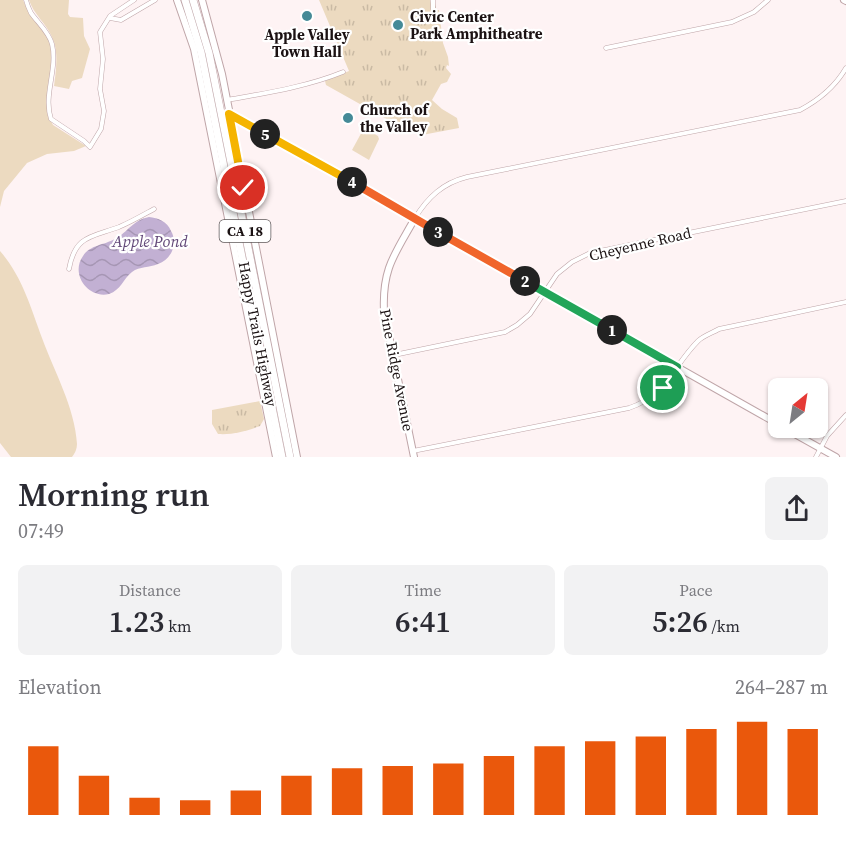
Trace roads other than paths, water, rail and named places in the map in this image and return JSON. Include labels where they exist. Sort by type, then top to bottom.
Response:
[{"type":"main road","name":"Happy Trails Highway","points":[[185,0],[201,52],[282,457]]},
{"type":"main road","name":"Happy Trails Highway","points":[[193,0],[209,53],[290,457]]},
{"type":"street","points":[[26,0],[31,13],[52,44],[52,77],[48,110],[51,119],[90,147],[101,129],[104,111],[100,89],[103,59],[100,32],[109,18],[134,0]]},
{"type":"street","points":[[109,18],[121,20],[147,2],[155,0]]},
{"type":"street","points":[[177,0],[194,49],[276,457]]},
{"type":"street","points":[[202,0],[216,46],[297,457]]},
{"type":"street","points":[[433,0],[433,9]]},
{"type":"street","points":[[606,48],[732,22],[754,12],[768,0]]},
{"type":"street","points":[[415,218],[422,206],[440,188],[457,179],[800,110],[817,102],[841,77],[846,68]]},
{"type":"street","points":[[227,100],[292,88],[327,79],[343,72]]},
{"type":"street","points":[[229,114],[768,418]]},
{"type":"street","name":"Cheyenne Road","points":[[394,355],[505,332],[530,314],[557,274],[572,262],[590,253],[846,201]]},
{"type":"street","points":[[69,269],[75,249],[88,236],[127,223],[154,209]]},
{"type":"street","name":"Pine Ridge Avenue","points":[[414,454],[384,311],[383,290],[387,268],[415,218]]},
{"type":"street","points":[[414,454],[640,405],[663,388],[700,339],[719,329],[846,302]]},
{"type":"street","points":[[816,457],[834,427],[846,415]]},
{"type":"street","points":[[802,438],[836,457]]},
{"type":"water","name":"Apple Pond","points":[[149,217],[165,222],[169,228],[174,241],[170,255],[163,262],[135,270],[116,290],[109,294],[101,295],[88,289],[83,284],[79,270],[86,252],[115,239],[135,223]]},
{"type":"place","name":"Apple Valley Town Hall","points":[[307,16]]},
{"type":"place","name":"Civic Center Park Amphitheatre","points":[[398,25]]},
{"type":"place","name":"Church of the Valley","points":[[348,118]]}]
